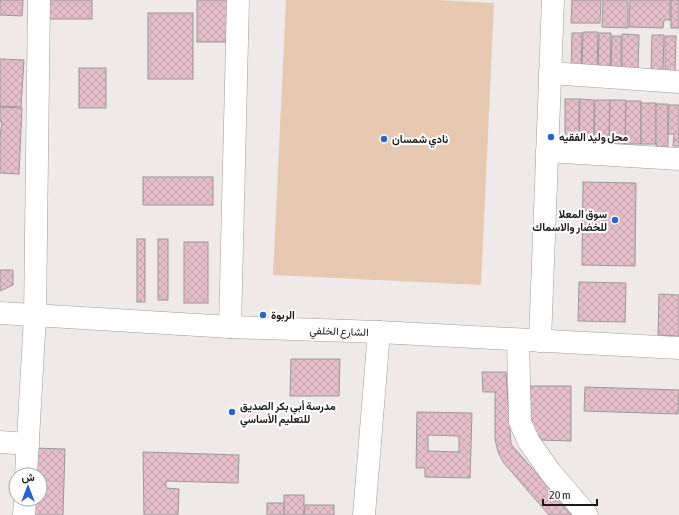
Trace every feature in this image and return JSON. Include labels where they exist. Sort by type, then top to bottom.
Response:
[{"type":"street","points":[[27,467],[35,316],[39,0]]},
{"type":"street","points":[[230,327],[238,0]]},
{"type":"street","points":[[540,341],[553,0]]},
{"type":"street","points":[[550,73],[679,82]]},
{"type":"street","points":[[547,151],[679,159]]},
{"type":"street","name":"الشارع الخلفي","points":[[0,313],[230,327],[379,332],[679,348]]},
{"type":"street","points":[[364,515],[379,332]]},
{"type":"street","points":[[518,340],[520,422],[529,442],[551,473],[587,515]]},
{"type":"street","points":[[0,442],[28,444]]},
{"type":"shaded area","name":"نادي شمسان","points":[[286,0],[435,0],[494,3],[481,285],[273,275]]},
{"type":"building","points":[[0,0],[23,0],[22,16],[0,15]]},
{"type":"building","points":[[49,0],[92,0],[92,19],[49,19]]},
{"type":"building","points":[[197,0],[230,0],[230,42],[197,42]]},
{"type":"building","points":[[572,0],[601,0],[600,23],[571,23]]},
{"type":"building","points":[[603,0],[628,0],[628,28],[602,27]]},
{"type":"building","points":[[630,0],[670,0],[670,20],[664,20],[663,28],[629,27]]},
{"type":"building","points":[[671,0],[679,0],[679,28],[671,28]]},
{"type":"building","points":[[148,13],[193,13],[193,79],[148,79]]},
{"type":"building","points":[[583,32],[598,32],[597,71],[582,71]]},
{"type":"building","points":[[572,33],[582,33],[581,69],[571,69]]},
{"type":"building","points":[[599,33],[611,33],[610,75],[598,75]]},
{"type":"building","points":[[622,34],[639,35],[638,72],[622,71]]},
{"type":"building","points":[[652,35],[664,35],[663,72],[651,71]]},
{"type":"building","points":[[612,36],[621,36],[621,73],[611,73]]},
{"type":"building","points":[[665,36],[676,36],[675,72],[665,71]]},
{"type":"building","points":[[0,59],[24,60],[21,107],[0,106]]},
{"type":"building","points":[[79,68],[106,68],[106,108],[79,108]]},
{"type":"building","points":[[565,99],[579,99],[579,141],[565,141]]},
{"type":"building","points":[[580,99],[594,100],[594,142],[579,142]]},
{"type":"building","points":[[595,100],[610,100],[609,143],[594,143]]},
{"type":"building","points":[[610,100],[626,100],[625,144],[609,144]]},
{"type":"building","points":[[626,101],[641,101],[641,144],[625,144]]},
{"type":"building","points":[[641,103],[656,103],[656,144],[641,144]]},
{"type":"building","points":[[656,104],[668,104],[668,147],[656,147]]},
{"type":"building","points":[[669,105],[679,105],[679,146],[673,146],[674,134],[668,134]]},
{"type":"building","points":[[0,107],[22,108],[19,174],[0,173],[0,136],[2,122],[0,122]]},
{"type":"building","points":[[143,177],[213,177],[213,205],[143,205]]},
{"type":"building","points":[[583,182],[636,183],[635,266],[582,265]]},
{"type":"building","points":[[137,239],[145,239],[145,302],[137,302]]},
{"type":"building","points":[[158,239],[168,239],[168,300],[158,300]]},
{"type":"building","points":[[184,242],[208,242],[208,303],[184,303]]},
{"type":"building","points":[[0,270],[13,270],[13,285],[0,291]]},
{"type":"building","points":[[579,282],[626,283],[625,322],[578,321]]},
{"type":"building","points":[[659,294],[679,295],[679,336],[658,335]]},
{"type":"building","points":[[291,359],[340,359],[339,396],[290,396]]},
{"type":"building","points":[[482,372],[506,372],[511,444],[572,515],[549,515],[503,462],[498,452],[495,439],[495,392],[483,392]]},
{"type":"building","points":[[530,386],[571,386],[571,441],[540,440],[530,428]]},
{"type":"building","points":[[585,387],[679,390],[678,414],[584,411]]},
{"type":"building","points":[[417,412],[472,413],[470,478],[425,477],[425,468],[416,468]],"holes":[[[428,435],[459,436],[459,452],[428,451]]]},
{"type":"building","points":[[35,448],[65,449],[63,515],[33,515],[33,507],[48,507],[48,467],[34,467]]},
{"type":"building","points":[[143,452],[239,455],[238,483],[166,481],[166,488],[179,489],[178,515],[144,515]]},
{"type":"building","points":[[284,495],[304,495],[304,515],[284,515]]},
{"type":"building","points":[[267,503],[284,503],[284,515],[267,515]]},
{"type":"building","points":[[305,505],[334,505],[334,515],[304,515]]},
{"type":"place","name":"محل وليد الفقيه","points":[[551,137]]},
{"type":"place","name":"نادي شمسان","points":[[384,139]]},
{"type":"place","name":"سوق المعلا للخضار والاسماك","points":[[615,220]]},
{"type":"place","name":"الربوة","points":[[263,315]]},
{"type":"place","name":"مدرسة أبي بكر الصديق للتعليم الأساسي","points":[[232,412]]}]
